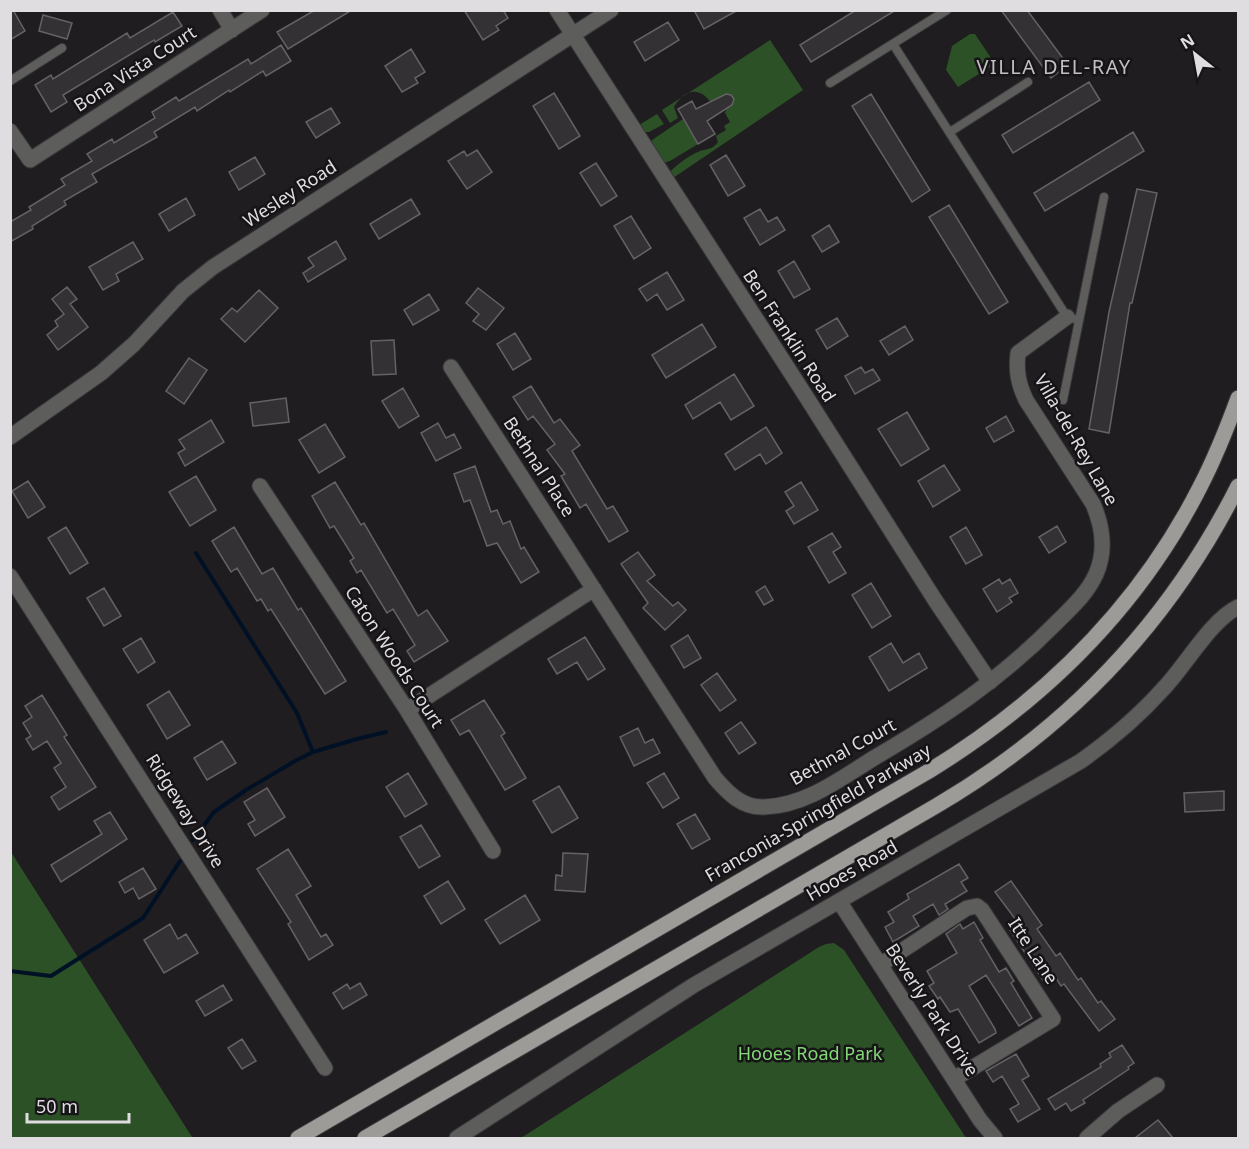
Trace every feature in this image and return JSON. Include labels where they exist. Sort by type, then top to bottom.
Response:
[{"type":"main road","name":"Franconia-Springfield Parkway","points":[[298,1138],[929,771],[970,746],[1011,716],[1048,684],[1093,639],[1147,573],[1175,532],[1199,489],[1239,398]]},
{"type":"main road","points":[[365,1138],[944,802],[1001,765],[1072,708],[1132,647],[1178,588],[1210,538],[1239,486]]},
{"type":"street","points":[[220,10],[232,30]]},
{"type":"street","name":"Bona Vista Court","points":[[10,131],[30,160],[262,10]]},
{"type":"street","name":"Ben Franklin Road","points":[[557,10],[935,600],[990,682]]},
{"type":"street","name":"Wesley Road","points":[[10,437],[101,373],[134,344],[183,291],[213,267],[611,10]]},
{"type":"street","name":"Villa-del-Rey Lane","points":[[990,682],[1030,650],[1080,599],[1096,574],[1101,556],[1102,541],[1098,515],[1093,504],[1026,400],[1016,371],[1018,352],[1072,319]]},
{"type":"street","name":"Bethnal Place","points":[[451,367],[674,713]]},
{"type":"street","name":"Caton Woods Court","points":[[260,486],[407,710],[493,851]]},
{"type":"street","name":"Ridgeway Drive","points":[[10,576],[326,1068]]},
{"type":"street","points":[[407,710],[594,589]]},
{"type":"street","name":"Hooes Road","points":[[457,1138],[658,1008],[1038,787],[1106,743],[1156,698],[1222,617],[1239,608]]},
{"type":"street","name":"Bethnal Court","points":[[674,713],[715,778],[728,793],[754,807],[765,807],[783,805],[817,792],[934,723],[990,682]]},
{"type":"street","name":"Beverly Park Drive","points":[[839,901],[980,1120],[995,1138]]},
{"type":"street","name":"Itte Lane","points":[[880,965],[967,908],[977,906],[982,910],[1053,1019],[954,1078]]},
{"type":"street","points":[[1087,1138],[1118,1111],[1157,1085]]},
{"type":"lane","points":[[830,83],[947,10]]},
{"type":"lane","points":[[893,44],[1072,319]]},
{"type":"lane","points":[[10,81],[62,48]]},
{"type":"lane","points":[[950,132],[1028,81]]},
{"type":"lane","points":[[1063,400],[1072,319],[1104,197]]},
{"type":"green space","points":[[970,34],[975,34],[995,64],[958,87],[946,70],[952,46]]},
{"type":"green space","points":[[770,40],[803,90],[673,178],[670,172],[680,163],[718,142],[716,136],[726,130],[724,126],[730,122],[725,113],[734,99],[731,95],[725,94],[721,96],[720,102],[713,106],[704,95],[694,92],[687,94]]},
{"type":"green space","points":[[683,97],[674,107],[678,118],[670,123],[662,110]]},
{"type":"green space","points":[[657,114],[664,124],[649,132],[644,132],[639,125]]},
{"type":"green space","points":[[683,119],[698,144],[664,163],[651,143],[652,140]]},
{"type":"green space","points":[[11,852],[192,1137],[11,1138]]},
{"type":"green space","name":"Hooes Road Park","points":[[834,943],[844,950],[966,1138],[521,1138],[819,947]]},
{"type":"building","points":[[10,10],[13,10],[25,31],[10,40]]},
{"type":"building","points":[[315,10],[352,10],[288,49],[277,32]]},
{"type":"building","points":[[464,10],[503,10],[508,18],[496,26],[499,30],[483,40]]},
{"type":"building","points":[[694,10],[738,10],[704,29]]},
{"type":"building","points":[[856,10],[896,10],[811,62],[800,45]]},
{"type":"building","points":[[1001,10],[1027,10],[1068,65],[1051,78]]},
{"type":"building","points":[[173,12],[182,26],[155,42],[154,40],[63,95],[67,102],[51,112],[35,85],[51,75],[53,79],[127,33],[130,38]]},
{"type":"building","points":[[43,15],[72,23],[67,39],[39,31]]},
{"type":"building","points":[[668,22],[679,40],[645,61],[634,42]]},
{"type":"building","points":[[281,45],[291,61],[266,76],[263,71],[197,111],[195,107],[154,132],[157,137],[92,174],[97,182],[64,201],[66,205],[32,226],[33,229],[10,242],[10,222],[31,210],[29,207],[65,185],[61,179],[92,161],[87,154],[112,139],[114,143],[155,118],[152,112],[176,97],[179,101],[248,59],[251,64]]},
{"type":"building","points":[[411,49],[425,72],[415,78],[418,83],[402,92],[385,66]]},
{"type":"building","points":[[1089,82],[1100,100],[1013,153],[1002,135]]},
{"type":"building","points":[[554,93],[580,136],[559,149],[533,106]]},
{"type":"building","points":[[726,94],[731,95],[734,99],[732,105],[707,121],[715,134],[698,144],[678,109],[692,101],[696,109]]},
{"type":"building","points":[[871,94],[930,190],[912,202],[852,106]]},
{"type":"building","points":[[331,108],[340,123],[316,138],[306,122]]},
{"type":"building","points":[[1133,132],[1144,151],[1045,211],[1034,193]]},
{"type":"building","points":[[477,150],[492,172],[467,189],[448,161],[464,151],[467,156]]},
{"type":"building","points":[[726,155],[745,186],[728,196],[710,165]]},
{"type":"building","points":[[255,157],[265,174],[239,190],[229,172]]},
{"type":"building","points":[[596,163],[617,196],[601,206],[580,173]]},
{"type":"building","points":[[1137,189],[1157,193],[1132,303],[1130,303],[1109,433],[1089,429],[1109,312]]},
{"type":"building","points":[[186,198],[195,215],[169,231],[159,214]]},
{"type":"building","points":[[411,199],[420,214],[379,239],[370,224]]},
{"type":"building","points":[[949,205],[1008,302],[989,314],[929,217]]},
{"type":"building","points":[[760,209],[768,222],[777,217],[785,230],[760,245],[744,218]]},
{"type":"building","points":[[631,216],[651,248],[634,259],[614,226]]},
{"type":"building","points":[[829,225],[839,242],[822,252],[812,236]]},
{"type":"building","points":[[336,241],[346,259],[308,282],[303,273],[314,266],[308,258]]},
{"type":"building","points":[[133,242],[143,259],[116,274],[119,281],[103,290],[89,267]]},
{"type":"building","points":[[794,261],[810,289],[794,298],[778,271]]},
{"type":"building","points":[[667,272],[684,300],[667,310],[657,294],[647,301],[639,289]]},
{"type":"building","points":[[67,287],[77,299],[70,304],[88,327],[58,350],[47,335],[58,326],[55,321],[64,314],[52,299]]},
{"type":"building","points":[[478,288],[504,308],[486,330],[473,321],[479,314],[466,303]]},
{"type":"building","points":[[259,290],[278,308],[245,342],[221,319],[232,308],[237,312]]},
{"type":"building","points":[[429,294],[439,310],[413,325],[404,310]]},
{"type":"building","points":[[837,318],[848,336],[827,349],[816,330]]},
{"type":"building","points":[[702,324],[716,347],[666,378],[652,355]]},
{"type":"building","points":[[905,326],[913,340],[889,355],[880,341]]},
{"type":"building","points":[[515,333],[531,359],[513,370],[497,344]]},
{"type":"building","points":[[394,340],[396,374],[373,375],[371,341]]},
{"type":"building","points":[[189,358],[207,370],[184,404],[166,391]]},
{"type":"building","points":[[861,367],[865,373],[873,369],[880,380],[855,394],[845,376]]},
{"type":"building","points":[[734,374],[754,406],[731,420],[720,402],[693,419],[685,405]]},
{"type":"building","points":[[531,386],[554,423],[560,419],[580,445],[572,451],[607,509],[613,506],[628,531],[609,542],[586,504],[580,508],[561,476],[565,474],[547,450],[555,444],[533,416],[528,420],[513,397]]},
{"type":"building","points":[[403,388],[419,416],[399,428],[382,401]]},
{"type":"building","points":[[286,398],[289,422],[253,426],[250,403]]},
{"type":"building","points":[[907,412],[929,449],[901,466],[878,429]]},
{"type":"building","points":[[1006,416],[1014,431],[994,442],[986,428]]},
{"type":"building","points":[[211,420],[224,442],[185,466],[178,453],[185,449],[179,440]]},
{"type":"building","points":[[438,423],[446,438],[454,434],[461,448],[436,461],[421,433]]},
{"type":"building","points":[[325,424],[345,457],[319,473],[299,440]]},
{"type":"building","points":[[766,427],[782,453],[766,464],[760,454],[735,470],[725,454]]},
{"type":"building","points":[[944,465],[960,490],[933,507],[918,481]]},
{"type":"building","points":[[475,466],[491,512],[497,510],[503,524],[510,521],[521,549],[524,547],[539,572],[521,583],[497,543],[487,546],[470,500],[464,502],[454,474]]},
{"type":"building","points":[[196,476],[216,510],[190,526],[169,492]]},
{"type":"building","points":[[28,481],[45,507],[28,518],[12,491]]},
{"type":"building","points":[[335,482],[361,525],[364,523],[418,616],[427,610],[448,641],[414,662],[407,651],[415,645],[393,609],[387,613],[361,570],[357,573],[350,561],[354,558],[334,526],[330,528],[312,496]]},
{"type":"building","points":[[801,482],[818,510],[794,524],[786,511],[794,506],[785,492]]},
{"type":"building","points":[[1057,526],[1066,542],[1049,553],[1039,537]]},
{"type":"building","points":[[66,527],[88,563],[70,574],[48,538]]},
{"type":"building","points":[[234,527],[262,574],[273,568],[298,610],[301,608],[346,681],[325,694],[271,609],[268,611],[261,599],[257,601],[237,568],[231,572],[212,541]]},
{"type":"building","points":[[966,527],[982,555],[966,564],[950,537]]},
{"type":"building","points":[[832,533],[841,547],[833,552],[846,573],[829,583],[808,547]]},
{"type":"building","points":[[638,552],[655,575],[647,581],[673,606],[678,602],[686,610],[665,630],[643,608],[648,603],[621,564]]},
{"type":"building","points":[[999,579],[1002,584],[1010,579],[1018,593],[1009,598],[1012,602],[997,612],[983,589]]},
{"type":"building","points":[[871,583],[891,616],[872,628],[852,595]]},
{"type":"building","points":[[765,586],[773,600],[764,605],[756,592]]},
{"type":"building","points":[[104,588],[121,616],[104,626],[87,598]]},
{"type":"building","points":[[688,635],[701,658],[684,668],[671,646]]},
{"type":"building","points":[[585,637],[605,669],[588,680],[577,662],[557,674],[548,659]]},
{"type":"building","points":[[141,638],[155,662],[138,673],[123,649]]},
{"type":"building","points":[[891,643],[903,663],[919,653],[927,668],[889,691],[869,657]]},
{"type":"building","points":[[717,673],[736,700],[720,711],[701,685]]},
{"type":"building","points":[[169,691],[190,725],[167,739],[147,705]]},
{"type":"building","points":[[42,695],[67,735],[64,737],[96,787],[59,810],[51,797],[66,787],[54,768],[61,763],[47,741],[33,750],[26,739],[31,736],[23,723],[32,717],[25,706]]},
{"type":"building","points":[[484,700],[505,733],[501,736],[526,778],[505,790],[469,730],[460,735],[451,720]]},
{"type":"building","points":[[741,722],[756,743],[739,754],[725,733]]},
{"type":"building","points":[[638,728],[645,743],[653,739],[660,753],[634,766],[620,737]]},
{"type":"building","points":[[222,741],[236,763],[207,780],[194,758]]},
{"type":"building","points":[[408,773],[427,804],[405,817],[386,787]]},
{"type":"building","points":[[664,773],[679,798],[663,808],[647,783]]},
{"type":"building","points":[[559,786],[578,818],[552,833],[533,801]]},
{"type":"building","points":[[267,788],[285,817],[255,836],[248,824],[255,820],[244,802]]},
{"type":"building","points":[[1224,791],[1224,810],[1185,812],[1184,793]]},
{"type":"building","points":[[110,812],[127,839],[61,882],[51,865],[102,834],[94,821]]},
{"type":"building","points":[[695,814],[710,839],[692,849],[677,824]]},
{"type":"building","points":[[421,825],[440,856],[419,868],[400,837]]},
{"type":"building","points":[[288,849],[311,886],[296,895],[321,937],[326,934],[333,945],[309,960],[288,924],[291,922],[257,869]]},
{"type":"building","points":[[563,853],[588,854],[585,892],[555,890],[556,875],[562,876]]},
{"type":"building","points":[[959,864],[968,878],[961,882],[967,891],[945,904],[948,909],[939,915],[933,904],[913,916],[919,926],[893,942],[885,927],[894,922],[888,912],[909,899],[907,894]]},
{"type":"building","points":[[143,868],[156,889],[139,899],[133,888],[125,893],[119,882]]},
{"type":"building","points":[[448,881],[465,909],[441,924],[424,896]]},
{"type":"building","points":[[1011,881],[1042,925],[1037,929],[1056,956],[1060,953],[1078,980],[1081,978],[1098,1003],[1101,1001],[1115,1019],[1099,1031],[1064,984],[1061,986],[1054,975],[1044,982],[1010,930],[1019,924],[995,892]]},
{"type":"building","points":[[525,895],[540,920],[500,944],[485,920]]},
{"type":"building","points":[[974,922],[983,938],[980,940],[999,972],[1006,968],[1014,981],[1011,983],[1032,1018],[1019,1026],[986,975],[969,986],[996,1033],[979,1043],[958,1009],[950,1012],[940,997],[938,999],[929,986],[934,983],[927,971],[957,953],[946,934],[960,924],[963,929]]},
{"type":"building","points":[[170,924],[178,939],[186,934],[198,953],[164,973],[144,940]]},
{"type":"building","points":[[360,983],[367,995],[343,1009],[333,993],[347,984],[350,989]]},
{"type":"building","points":[[223,985],[232,1000],[205,1016],[196,1001]]},
{"type":"building","points":[[242,1039],[256,1061],[242,1069],[228,1048]]},
{"type":"building","points":[[1122,1045],[1134,1063],[1128,1067],[1129,1069],[1083,1100],[1085,1103],[1071,1111],[1066,1103],[1055,1110],[1048,1099],[1101,1067],[1100,1064],[1111,1057],[1109,1053]]},
{"type":"building","points":[[1016,1054],[1029,1076],[1022,1080],[1040,1109],[1018,1122],[1010,1109],[1019,1104],[1002,1076],[993,1082],[986,1071]]},
{"type":"building","points":[[1158,1120],[1173,1138],[1135,1138]]},
{"type":"waterway","points":[[196,553],[297,713],[313,752]]},
{"type":"waterway","points":[[193,840],[214,812],[295,761],[313,752],[386,732]]},
{"type":"waterway","points":[[10,971],[51,976],[143,918],[180,861]]},
{"type":"district","name":"VILLA DEL-RAY","points":[[1054,67]]}]
